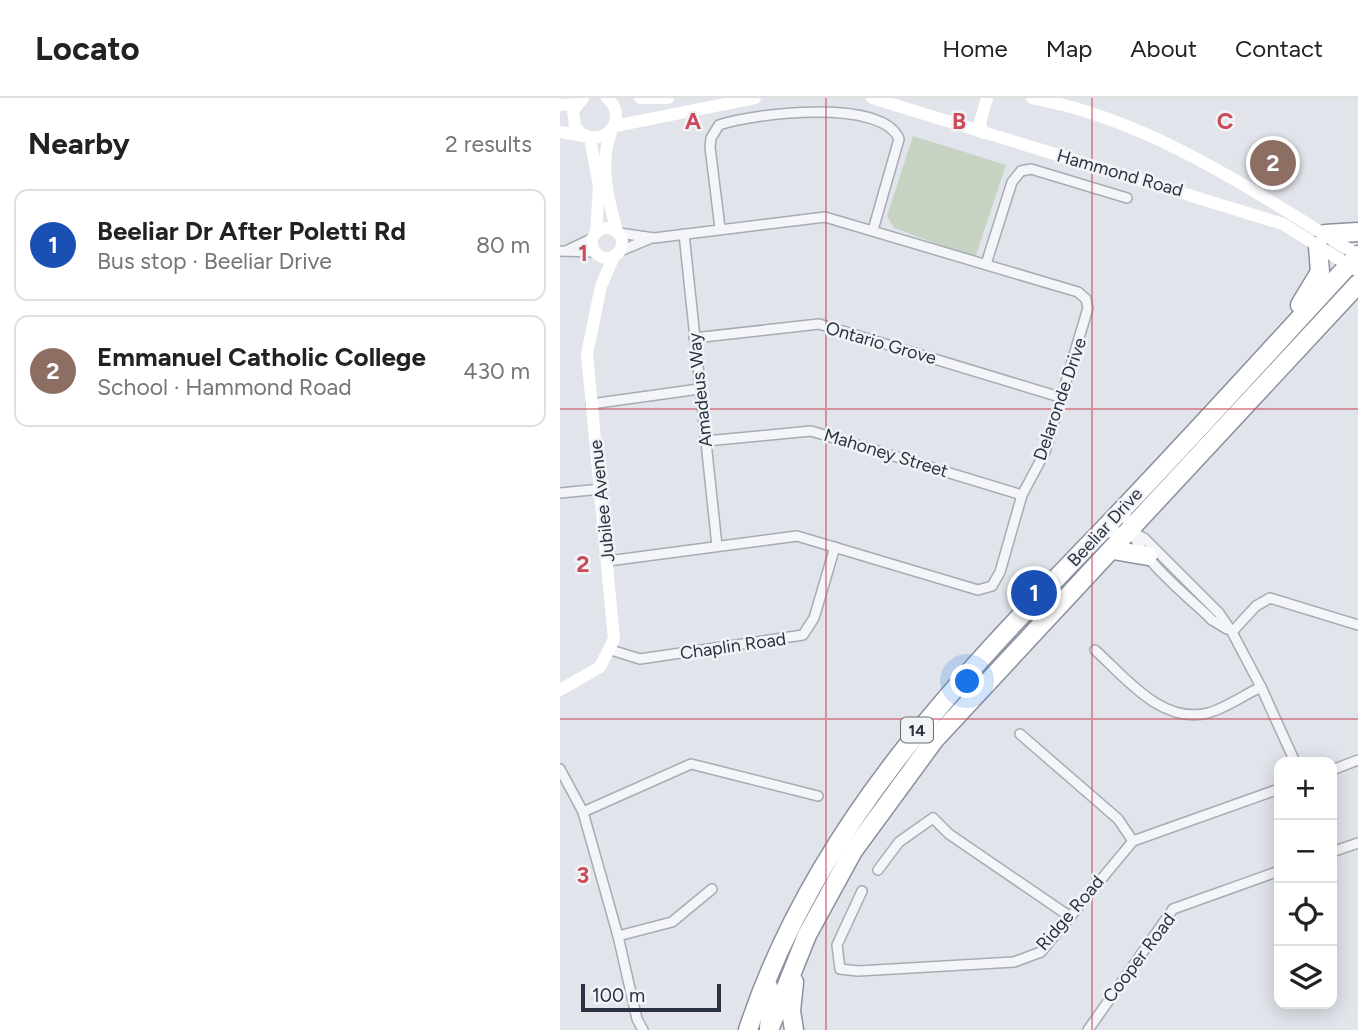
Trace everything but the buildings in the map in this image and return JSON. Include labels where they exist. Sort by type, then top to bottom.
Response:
[{"type":"highway","points":[[1264,356],[1320,272],[1321,240],[1358,232]]},
{"type":"highway","name":"Beeliar Drive","points":[[748,1030],[780,948],[823,863],[903,748],[1264,356],[1356,261]]},
{"type":"highway","name":"Beeliar Drive","points":[[768,1030],[796,961],[853,850],[934,739],[1113,550],[1358,284]]},
{"type":"highway","points":[[1338,305],[1358,304]]},
{"type":"highway","points":[[1113,550],[1148,556]]},
{"type":"highway","points":[[794,1030],[791,1011],[796,961]]},
{"type":"main road","points":[[581,100],[573,111],[575,127],[588,138],[599,186],[594,235],[596,253],[605,258],[617,253],[622,241],[606,167],[606,143],[613,129],[616,112],[611,98]]},
{"type":"main road","points":[[640,98],[668,98]]},
{"type":"main road","points":[[560,132],[597,139],[613,129],[755,98]]},
{"type":"main road","name":"Hammond Road","points":[[872,98],[891,100],[983,133],[1241,209],[1321,240]]},
{"type":"main road","points":[[983,133],[980,121],[987,98]]},
{"type":"main road","name":"Hammond Road","points":[[1032,98],[1053,102],[1169,142],[1250,187],[1321,240],[1356,261]]},
{"type":"main road","points":[[560,105],[581,100]]},
{"type":"main road","points":[[1241,209],[1250,187]]},
{"type":"main road","points":[[594,235],[608,228],[618,232]]},
{"type":"main road","name":"Jubilee Avenue","points":[[596,253],[601,286]]},
{"type":"main road","name":"Jubilee Avenue","points":[[611,650],[616,629],[587,354],[601,286],[617,253]]},
{"type":"main road","points":[[560,690],[591,675],[611,650]]},
{"type":"main road","points":[[768,1030],[769,998],[780,948]]},
{"type":"street","points":[[720,229],[710,148],[714,131],[719,125],[833,110],[886,124],[899,139],[873,230]]},
{"type":"street","points":[[986,264],[1012,182],[1021,170],[1031,169],[1127,198]]},
{"type":"street","name":"Delaronde Drive","points":[[608,561],[797,536],[978,590],[992,586],[1000,572],[1022,495],[1045,452],[1088,314],[1086,299],[1078,292],[825,217],[654,238],[617,253]]},
{"type":"street","name":"Delaronde Drive","points":[[618,232],[654,238]]},
{"type":"street","name":"Amadeus Way","points":[[684,234],[717,546]]},
{"type":"street","points":[[563,251],[594,235]]},
{"type":"street","points":[[563,251],[596,253]]},
{"type":"street","name":"Ontario Grove","points":[[694,338],[819,324],[1063,398]]},
{"type":"street","points":[[591,404],[699,389]]},
{"type":"street","name":"Mahoney Street","points":[[706,441],[811,431],[1022,495]]},
{"type":"street","points":[[560,493],[601,489]]},
{"type":"street","points":[[1125,506],[1130,531],[1137,545],[1212,620],[1232,632]]},
{"type":"street","points":[[1099,534],[1130,531],[1144,538],[1219,613],[1261,687],[1293,757]]},
{"type":"street","name":"Chaplin Road","points":[[611,650],[640,659],[798,638],[811,626],[835,547]]},
{"type":"street","points":[[1232,632],[1256,606],[1269,598],[1358,625]]},
{"type":"street","points":[[1096,650],[1153,701],[1178,714],[1208,713],[1261,687]]},
{"type":"street","points":[[1020,734],[1118,819],[1133,841]]},
{"type":"street","points":[[1337,767],[1358,760]]},
{"type":"street","points":[[583,812],[691,764],[818,796]]},
{"type":"street","points":[[560,769],[583,812],[618,936],[637,1020],[643,1030]]},
{"type":"street","name":"Ridge Road","points":[[862,891],[837,945],[840,969],[859,971],[1014,962],[1041,952],[1133,841],[1274,791]]},
{"type":"street","points":[[878,870],[900,842],[933,818],[949,834],[1069,916]]},
{"type":"street","points":[[1337,850],[1358,843]]},
{"type":"street","name":"Cooper Road","points":[[1088,1030],[1173,909],[1274,873]]},
{"type":"street","points":[[618,936],[672,922],[712,889]]},
{"type":"green space","points":[[913,136],[1006,165],[975,258],[894,228],[887,216]]},
{"type":"place","name":"Emmanuel Catholic College","points":[[1273,163]]},
{"type":"place","name":"Beeliar Dr After Poletti Rd","points":[[1034,593]]}]
